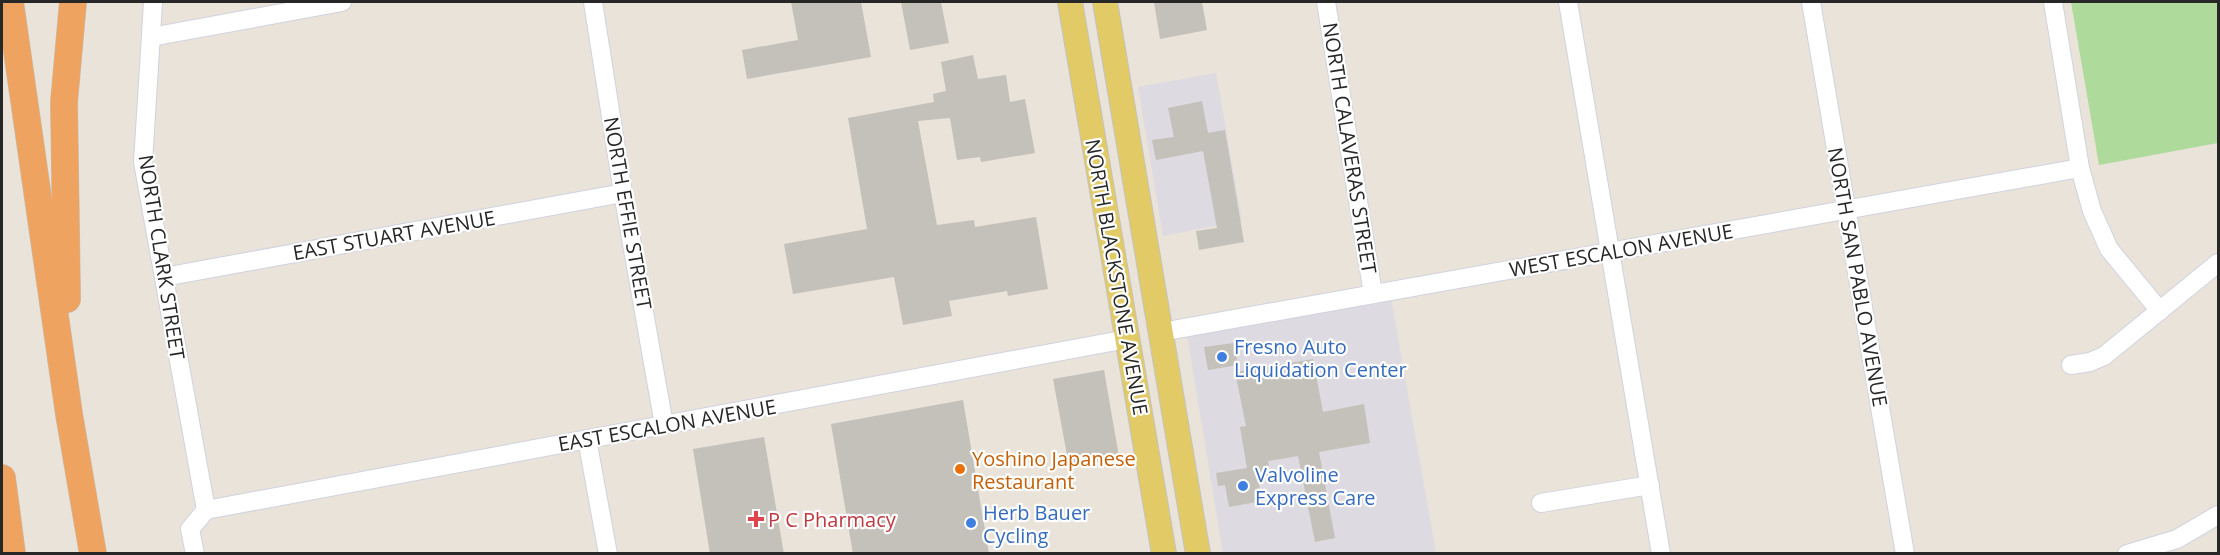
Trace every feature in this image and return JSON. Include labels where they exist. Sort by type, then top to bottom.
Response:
[{"type":"highway","points":[[10,2],[69,414],[93,554]]},
{"type":"highway","points":[[69,414],[64,102],[73,2]]},
{"type":"highway","points":[[2,477],[11,554]]},
{"type":"highway","points":[[2,519],[11,554]]},
{"type":"main road","name":"NORTH BLACKSTONE AVENUE","points":[[1070,2],[1164,554]]},
{"type":"main road","name":"NORTH BLACKSTONE AVENUE","points":[[1105,2],[1198,554]]},
{"type":"main road","points":[[1102,190],[1125,232],[1139,312],[1150,329],[1161,332]]},
{"type":"main road","points":[[1127,339],[1137,343],[1146,353],[1160,414],[1177,427]]},
{"type":"street","name":"NORTH CLARK STREET","points":[[153,2],[143,162],[206,510]]},
{"type":"street","points":[[150,37],[342,2]]},
{"type":"street","name":"NORTH EFFIE STREET","points":[[593,2],[623,192],[664,425]]},
{"type":"street","name":"NORTH CALAVERAS STREET","points":[[1326,2],[1373,294]]},
{"type":"street","points":[[1568,2],[1662,554]]},
{"type":"street","name":"NORTH SAN PABLO AVENUE","points":[[1811,2],[1905,554]]},
{"type":"street","points":[[2053,2],[2080,168],[2091,212],[2109,249],[2160,310]]},
{"type":"street","name":"WEST ESCALON AVENUE","points":[[1161,332],[2080,168]]},
{"type":"street","name":"EAST STUART AVENUE","points":[[164,277],[623,192]]},
{"type":"street","points":[[2071,365],[2090,362],[2104,356],[2218,263]]},
{"type":"street","name":"EAST ESCALON AVENUE","points":[[206,510],[1127,339]]},
{"type":"street","points":[[587,439],[608,554]]},
{"type":"street","points":[[1540,503],[1650,485]]},
{"type":"street","points":[[195,554],[190,529],[206,510]]},
{"type":"street","points":[[2127,554],[2177,540],[2218,515]]},
{"type":"shaded area","points":[[1216,73],[1242,221],[1163,236],[1138,87]]},
{"type":"shaded area","points":[[1391,298],[1436,553],[1223,553],[1187,335]]},
{"type":"green space","points":[[2071,2],[2218,2],[2218,143],[2099,165]]},
{"type":"building","points":[[791,2],[861,2],[871,57],[747,79],[742,50],[798,40]]},
{"type":"building","points":[[901,2],[941,2],[949,43],[910,50]]},
{"type":"building","points":[[1154,2],[1202,2],[1207,30],[1160,39]]},
{"type":"building","points":[[973,55],[978,79],[1006,75],[1010,102],[1025,99],[1035,153],[981,162],[980,157],[957,160],[950,118],[918,121],[937,225],[974,220],[975,227],[1036,217],[1048,289],[1008,296],[1007,291],[949,301],[952,316],[903,325],[894,277],[793,294],[784,244],[867,229],[848,118],[934,102],[933,94],[946,91],[941,62]]},
{"type":"building","points":[[1202,101],[1208,133],[1225,130],[1244,242],[1199,250],[1196,231],[1217,228],[1203,151],[1156,160],[1152,140],[1174,137],[1168,108]]},
{"type":"building","points":[[1234,343],[1238,365],[1208,370],[1204,347]]},
{"type":"building","points":[[1313,359],[1323,412],[1364,404],[1370,443],[1319,452],[1335,538],[1315,542],[1298,456],[1268,461],[1271,476],[1258,479],[1262,501],[1229,507],[1225,485],[1218,486],[1216,473],[1247,468],[1240,427],[1246,426],[1235,372]]},
{"type":"building","points":[[1104,370],[1119,457],[1069,466],[1053,379]]},
{"type":"building","points":[[963,400],[989,554],[853,554],[831,424]]},
{"type":"building","points":[[764,437],[784,554],[710,554],[693,449]]},
{"type":"place","name":"Fresno Auto Liquidation Center","points":[[1222,357]]},
{"type":"place","name":"Yoshino Japanese Restaurant","points":[[960,469]]},
{"type":"place","name":"Valvoline Express Care","points":[[1243,486]]},
{"type":"place","name":"P C Pharmacy","points":[[756,519]]},
{"type":"place","name":"Herb Bauer Cycling","points":[[971,523]]}]
